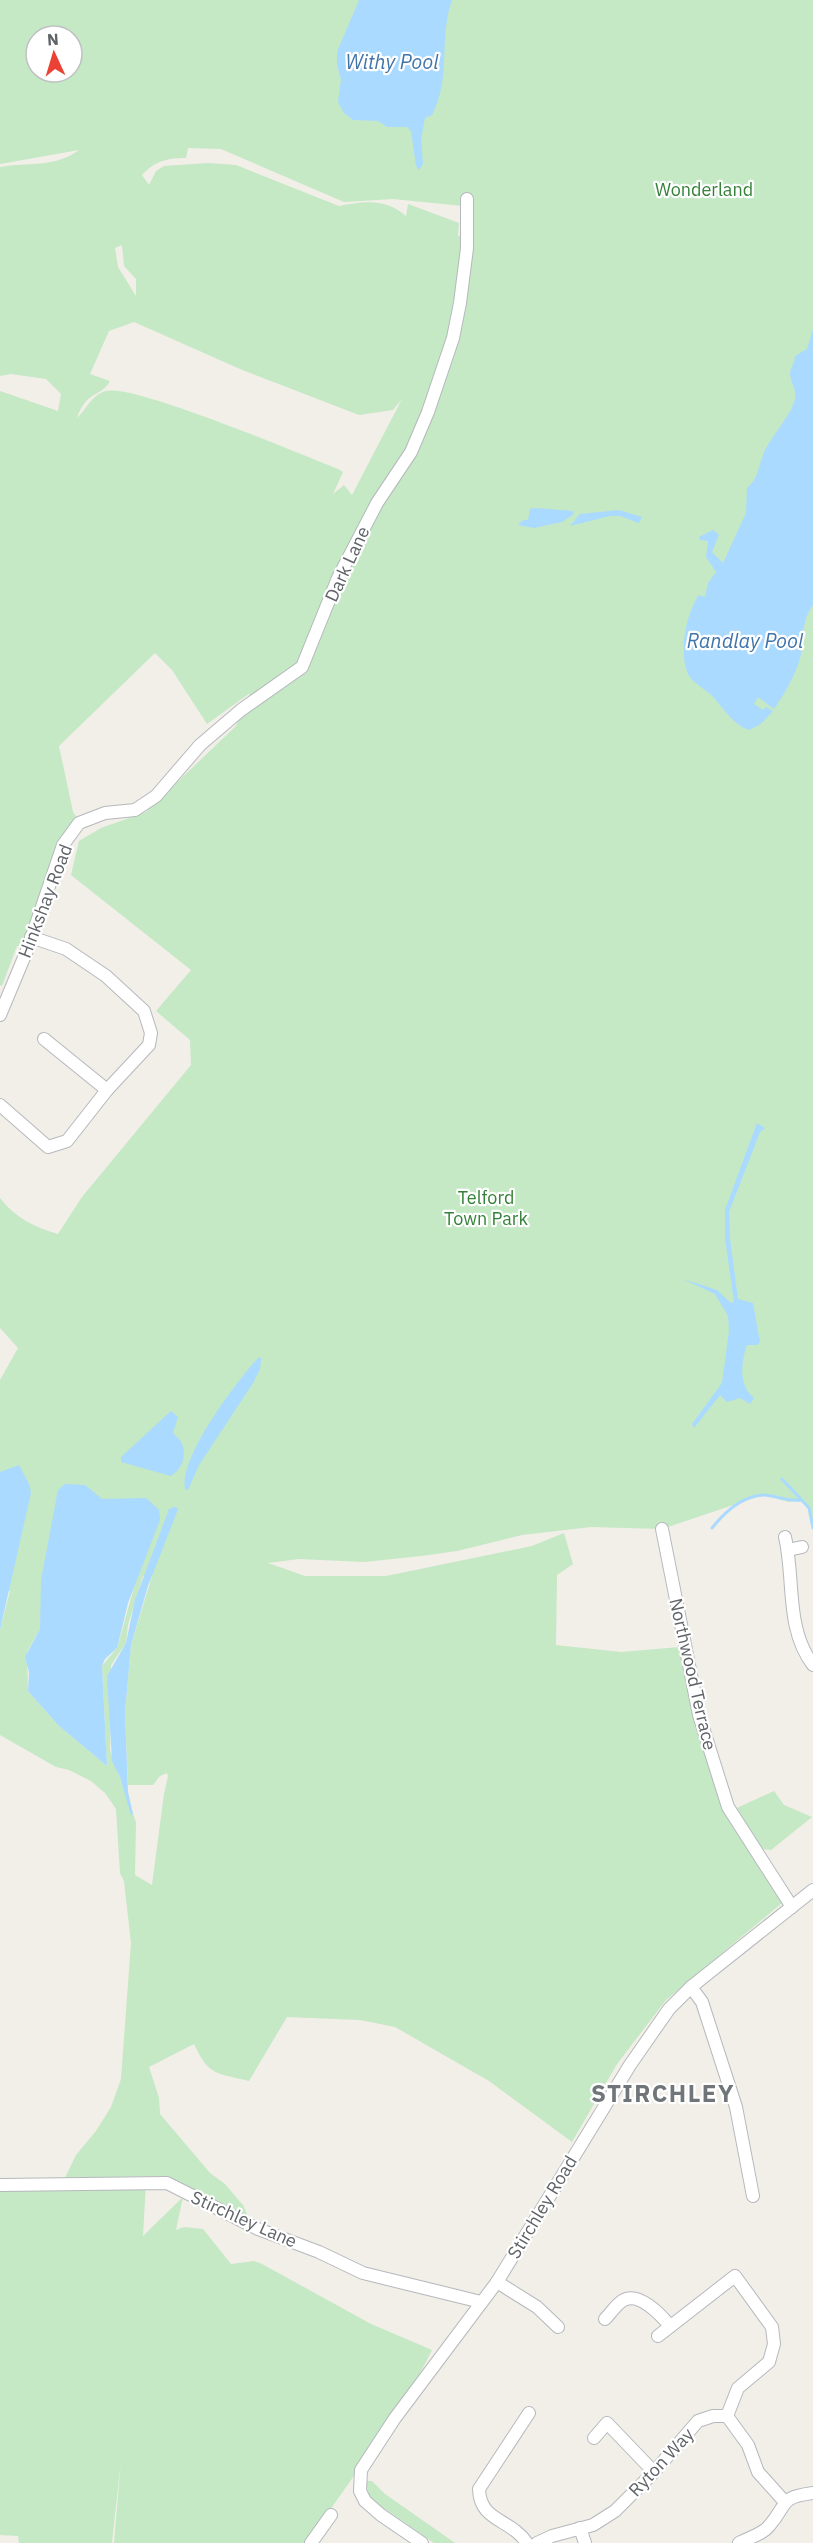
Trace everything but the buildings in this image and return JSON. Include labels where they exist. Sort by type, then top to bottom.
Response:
[{"type":"street","name":"Dark Lane","points":[[79,823],[105,813],[135,810],[156,796],[200,745],[241,710],[302,667],[338,578],[376,503],[411,452],[428,412],[453,338],[460,303],[467,248],[467,199]]},
{"type":"street","name":"Hinkshay Road","points":[[0,1015],[32,937],[63,845],[79,823]]},
{"type":"street","points":[[0,1105],[42,1143],[54,1146],[67,1141],[107,1090],[149,1045],[150,1022],[144,1011],[82,957],[32,937]]},
{"type":"street","points":[[44,1039],[107,1090]]},
{"type":"street","name":"Northwood Terrace","points":[[662,1529],[699,1715],[728,1807],[792,1906]]},
{"type":"street","points":[[785,1537],[789,1550],[794,1622],[798,1639],[813,1665]]},
{"type":"street","points":[[789,1550],[802,1547]]},
{"type":"street","name":"Stirchley Road","points":[[422,2543],[365,2501],[358,2480],[361,2470],[395,2418],[497,2282],[630,2065],[669,2008],[690,1987],[813,1890]]},
{"type":"street","points":[[690,1987],[702,2002],[736,2107],[753,2196]]},
{"type":"street","name":"Stirchley Lane","points":[[0,2185],[167,2183],[258,2229],[319,2252],[363,2273],[481,2302]]},
{"type":"street","points":[[658,2336],[735,2276],[772,2327],[774,2344],[769,2362],[738,2388],[727,2416],[748,2445],[758,2472],[784,2501]]},
{"type":"street","points":[[497,2282],[537,2307],[558,2327]]},
{"type":"street","points":[[605,2319],[622,2301],[631,2298],[637,2299],[655,2311],[670,2326]]},
{"type":"street","points":[[527,2543],[519,2531],[486,2512],[480,2500],[479,2488],[529,2414]]},
{"type":"street","name":"Ryton Way","points":[[537,2543],[593,2525],[615,2511],[654,2472],[698,2421],[713,2416],[727,2416]]},
{"type":"street","points":[[594,2438],[607,2423],[654,2472]]},
{"type":"street","points":[[739,2543],[768,2528],[784,2501],[797,2495],[813,2493]]},
{"type":"street","points":[[311,2543],[331,2515]]},
{"type":"street","points":[[580,2528],[585,2543]]},
{"type":"green space","name":"Telford Town Park","points":[[0,0],[813,0],[813,1528],[809,1508],[801,1500],[789,1502],[763,1495],[662,1529],[591,1527],[522,1535],[457,1551],[421,1556],[364,1562],[299,1559],[268,1563],[305,1576],[386,1576],[532,1546],[564,1533],[573,1564],[557,1575],[556,1645],[621,1652],[680,1647],[724,1809],[782,1903],[666,2000],[617,2064],[572,2142],[489,2081],[395,2027],[360,2020],[287,2017],[249,2081],[221,2074],[209,2068],[194,2044],[149,2067],[159,2098],[160,2114],[210,2173],[225,2184],[243,2205],[248,2216],[165,2176],[65,2178],[76,2155],[96,2131],[111,2107],[121,2079],[131,1943],[124,1881],[120,1873],[116,1809],[105,1793],[91,1781],[69,1770],[56,1767],[0,1735],[0,1630],[10,1591],[0,1592],[0,1380],[18,1348],[0,1328],[0,1198],[26,1221],[58,1234],[82,1197],[191,1065],[190,1040],[156,1011],[191,970],[71,875],[79,841],[101,828],[146,812],[236,726],[250,693],[207,724],[172,670],[155,653],[59,746],[73,812],[78,819],[57,843],[24,945],[17,946],[2,986],[0,985],[0,391],[58,411],[61,394],[46,379],[11,374],[0,376],[0,167],[51,162],[70,156],[79,150],[0,164]],"holes":[[[188,148],[221,149],[344,202],[393,199],[463,206],[474,212],[473,228],[470,237],[458,236],[459,223],[408,204],[406,216],[390,206],[374,202],[339,206],[236,165],[208,163],[164,166],[156,171],[149,185],[142,175],[157,163],[186,158]],[[122,245],[124,266],[136,279],[136,296],[118,267],[115,248]],[[134,322],[240,369],[359,415],[393,410],[402,399],[352,495],[344,485],[333,494],[343,472],[338,469],[182,408],[149,398],[122,391],[106,391],[93,399],[77,418],[85,402],[110,381],[90,374],[109,331]],[[143,1576],[152,1576],[131,1645],[125,1713],[128,1785],[153,1785],[160,1776],[167,1773],[168,1776],[152,1885],[135,1875],[136,1822],[110,1750],[111,1665],[126,1643],[128,1625]],[[137,1577],[117,1648],[102,1666],[107,1766],[58,1725],[28,1691],[27,1652],[40,1629],[42,1587]]]},
{"type":"green space","points":[[774,1791],[784,1805],[812,1817],[771,1850],[762,1849],[737,1808]]},
{"type":"green space","points":[[146,2182],[143,2236],[183,2197],[176,2230],[184,2227],[203,2229],[231,2264],[254,2261],[262,2264],[371,2324],[432,2350],[389,2425],[307,2543],[114,2543],[121,2460],[112,2543],[19,2543],[18,2536],[0,2535],[0,2187]]},
{"type":"green space","points":[[365,2481],[372,2481],[385,2494],[455,2543],[434,2543],[370,2497]]},
{"type":"water","name":"Withy Pool","points":[[359,0],[452,0],[446,29],[442,86],[432,115],[425,118],[421,139],[423,164],[419,170],[416,166],[411,131],[407,127],[387,127],[378,121],[353,120],[344,113],[338,102],[341,80],[337,65],[337,52]]},
{"type":"water","name":"Randlay Pool","points":[[813,329],[813,605],[804,625],[800,659],[789,685],[774,709],[758,697],[754,704],[763,710],[766,707],[773,711],[761,724],[749,730],[730,717],[712,696],[690,677],[686,668],[684,647],[690,613],[699,595],[705,597],[708,583],[716,572],[706,557],[708,541],[700,540],[699,537],[713,530],[719,535],[712,552],[723,563],[746,513],[747,488],[756,476],[766,448],[792,408],[795,394],[791,370],[795,356],[807,349]]},
{"type":"water","points":[[530,509],[573,511],[574,514],[562,522],[534,528],[518,525],[523,520],[528,520]]},
{"type":"water","points":[[619,510],[642,517],[639,523],[620,516],[610,516],[570,526],[580,514]]},
{"type":"water","points":[[757,1123],[765,1128],[760,1132],[729,1212],[738,1299],[753,1303],[760,1342],[757,1345],[747,1345],[742,1366],[745,1387],[754,1398],[750,1404],[740,1398],[727,1402],[720,1395],[694,1428],[692,1424],[722,1383],[729,1331],[728,1316],[715,1294],[683,1279],[717,1290],[731,1303],[734,1302],[725,1238],[725,1210]]},
{"type":"water","points":[[259,1357],[261,1359],[260,1369],[253,1383],[199,1465],[188,1490],[185,1489],[191,1458],[200,1440],[224,1401]]},
{"type":"water","points":[[171,1411],[178,1417],[173,1432],[181,1442],[184,1453],[178,1470],[171,1476],[121,1462],[121,1457]]},
{"type":"water","points":[[19,1465],[31,1493],[0,1630],[0,1472]]},
{"type":"water","points":[[65,1484],[85,1485],[102,1499],[146,1498],[159,1510],[160,1520],[128,1603],[117,1648],[105,1659],[102,1666],[107,1766],[58,1725],[28,1691],[29,1672],[25,1657],[40,1629],[41,1580],[58,1490]]},
{"type":"water","points":[[178,1508],[177,1512],[148,1586],[131,1645],[125,1713],[128,1792],[133,1814],[131,1815],[120,1777],[112,1761],[107,1676],[126,1643],[135,1600],[169,1509]]},
{"type":"waterway","points":[[782,1479],[809,1508],[813,1528]]},
{"type":"waterway","points":[[712,1528],[734,1506],[748,1498],[768,1495],[801,1500]]},
{"type":"district","name":"STIRCHLEY","points":[[663,2093]]},
{"type":"park label","name":"Wonderland","points":[[704,189]]}]
